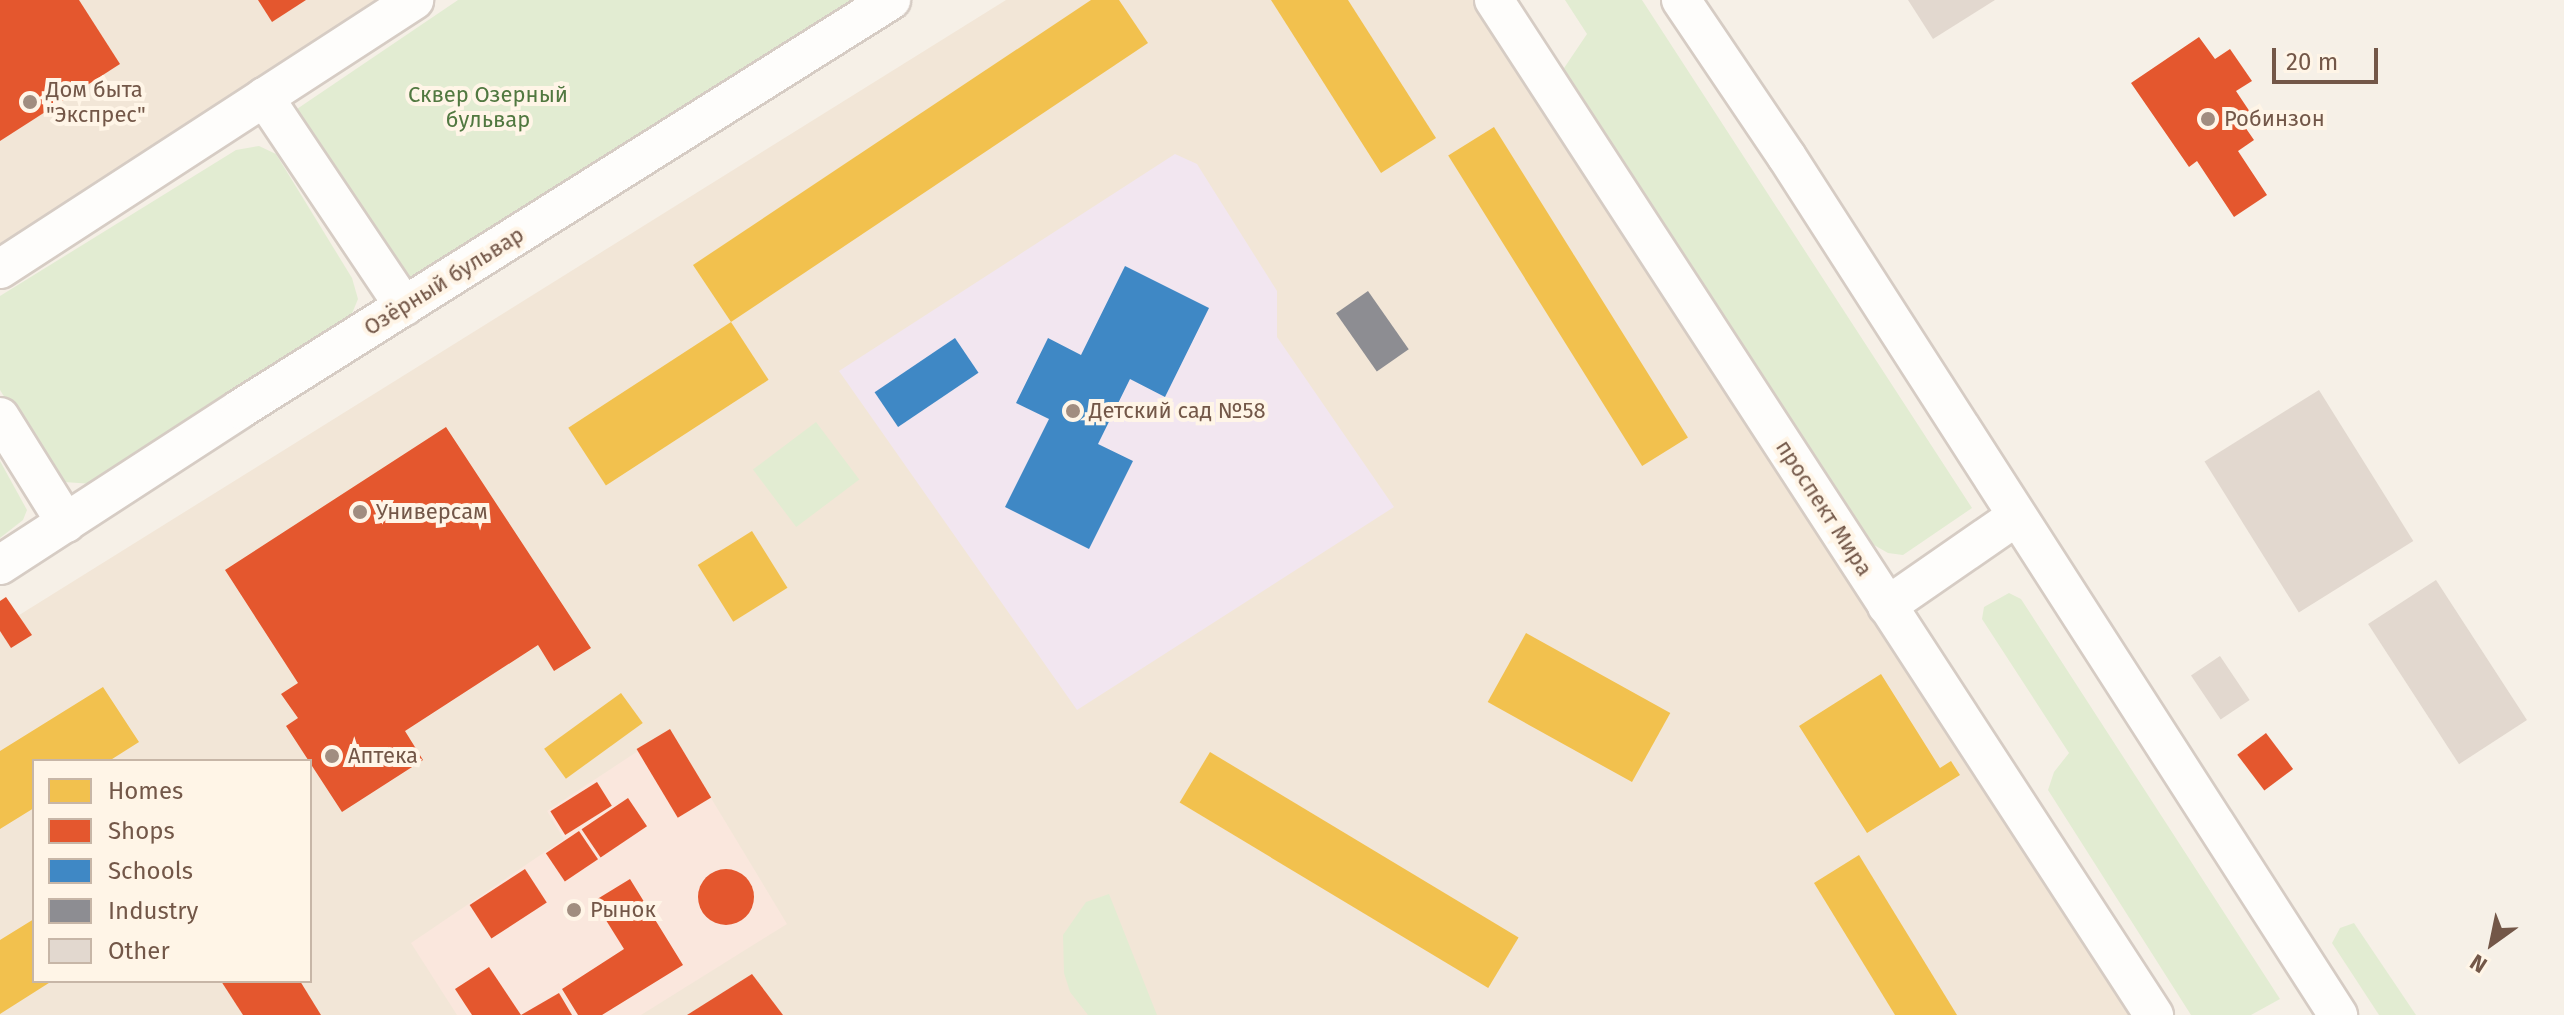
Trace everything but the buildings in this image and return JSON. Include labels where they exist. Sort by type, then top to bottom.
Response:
[{"type":"street","points":[[0,269],[414,0]]},
{"type":"street","name":"Озёрный бульвар","points":[[0,565],[891,0]]},
{"type":"street","name":"проспект Мира","points":[[1494,0],[2154,1015]]},
{"type":"street","points":[[1681,0],[1787,157],[2338,1015]]},
{"type":"street","points":[[264,97],[404,306]]},
{"type":"street","points":[[0,417],[66,523]]},
{"type":"street","points":[[1887,606],[2017,516]]},
{"type":"shaded area","points":[[0,0],[385,0],[0,246]]},
{"type":"shaded area","points":[[1006,0],[1487,0],[2140,1015],[0,1015],[0,627]]},
{"type":"shaded area","points":[[1175,154],[1197,164],[1277,291],[1277,337],[1394,507],[1077,710],[839,371]]},
{"type":"shaded area","points":[[638,751],[679,817],[711,798],[787,924],[641,1015],[457,1015],[411,943],[564,839],[547,811]]},
{"type":"green space","name":"Сквер Озерный бульвар","points":[[458,0],[853,0],[409,282],[291,113]]},
{"type":"green space","points":[[1565,0],[1642,0],[1972,508],[1903,555],[1888,553],[1867,541],[1558,77],[1587,34]]},
{"type":"green space","points":[[259,146],[276,154],[352,278],[358,299],[351,316],[93,484],[64,482],[48,466],[0,390],[0,296],[236,150]]},
{"type":"green space","points":[[816,422],[859,480],[796,527],[753,470]]},
{"type":"green space","points":[[0,461],[27,510],[23,520],[0,538]]},
{"type":"green space","points":[[2009,593],[2021,599],[2280,999],[2251,1015],[2191,1015],[2048,790],[2054,772],[2069,753],[1982,619],[1984,607]]},
{"type":"green space","points":[[1109,894],[1157,1015],[1088,1015],[1070,992],[1064,973],[1063,935],[1086,902]]},
{"type":"green space","points":[[2354,923],[2416,1015],[2379,1015],[2332,943],[2340,928]]},
{"type":"place","name":"Дом быта \"Экспрес\"","points":[[30,102]]},
{"type":"place","name":"Робинзон","points":[[2208,119]]},
{"type":"place","name":"Детский сад №58","points":[[1073,411]]},
{"type":"place","name":"Универсам","points":[[360,512]]},
{"type":"place","name":"Аптека","points":[[332,756]]},
{"type":"place","name":"Рынок","points":[[574,910]]}]
